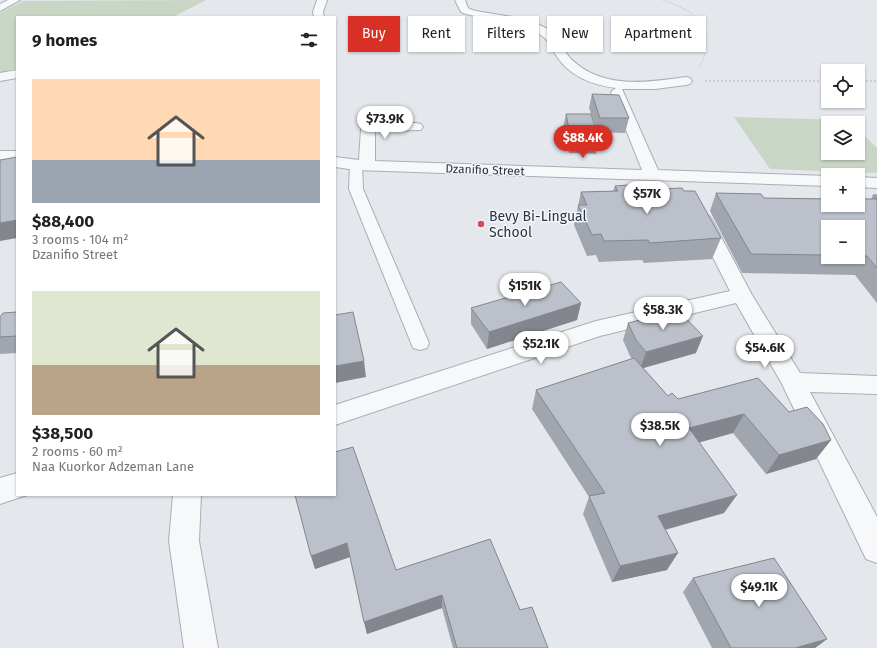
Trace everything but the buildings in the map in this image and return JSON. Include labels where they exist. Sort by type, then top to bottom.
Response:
[{"type":"street","points":[[0,8],[15,0]]},
{"type":"street","points":[[319,16],[318,12],[322,0]]},
{"type":"street","points":[[460,0],[464,10],[469,12],[528,24],[541,30],[554,39],[564,59],[576,70],[586,75],[614,85],[644,86],[686,81]]},
{"type":"street","points":[[0,77],[16,74]]},
{"type":"street","points":[[614,85],[652,175]]},
{"type":"street","points":[[361,165],[368,129],[416,126]]},
{"type":"street","points":[[0,156],[16,156]]},
{"type":"street","name":"Dzanifio Street","points":[[336,162],[361,165],[821,181]]},
{"type":"street","points":[[681,176],[742,295],[793,382],[877,548]]},
{"type":"street","points":[[865,182],[877,183]]},
{"type":"street","points":[[336,415],[596,329],[742,295]]},
{"type":"street","points":[[793,382],[877,386]]},
{"type":"street","points":[[0,491],[16,486]]},
{"type":"street","points":[[186,496],[184,541],[201,648]]},
{"type":"lane","points":[[361,165],[356,189],[420,343]]},
{"type":"path","points":[[663,0],[693,13],[703,24],[708,39],[702,63],[686,81]]},
{"type":"path","points":[[686,81],[821,81]]},
{"type":"path","points":[[865,82],[877,81]]},
{"type":"green space","points":[[206,0],[175,16],[16,16],[16,68],[0,73],[0,13],[23,1]]},
{"type":"green space","points":[[734,117],[821,119],[821,160],[865,160],[865,136],[877,148],[877,173],[865,173],[865,168],[821,168],[821,171],[770,169]]},
{"type":"place","name":"Bevy Bi-Lingual School","points":[[481,224]]}]
